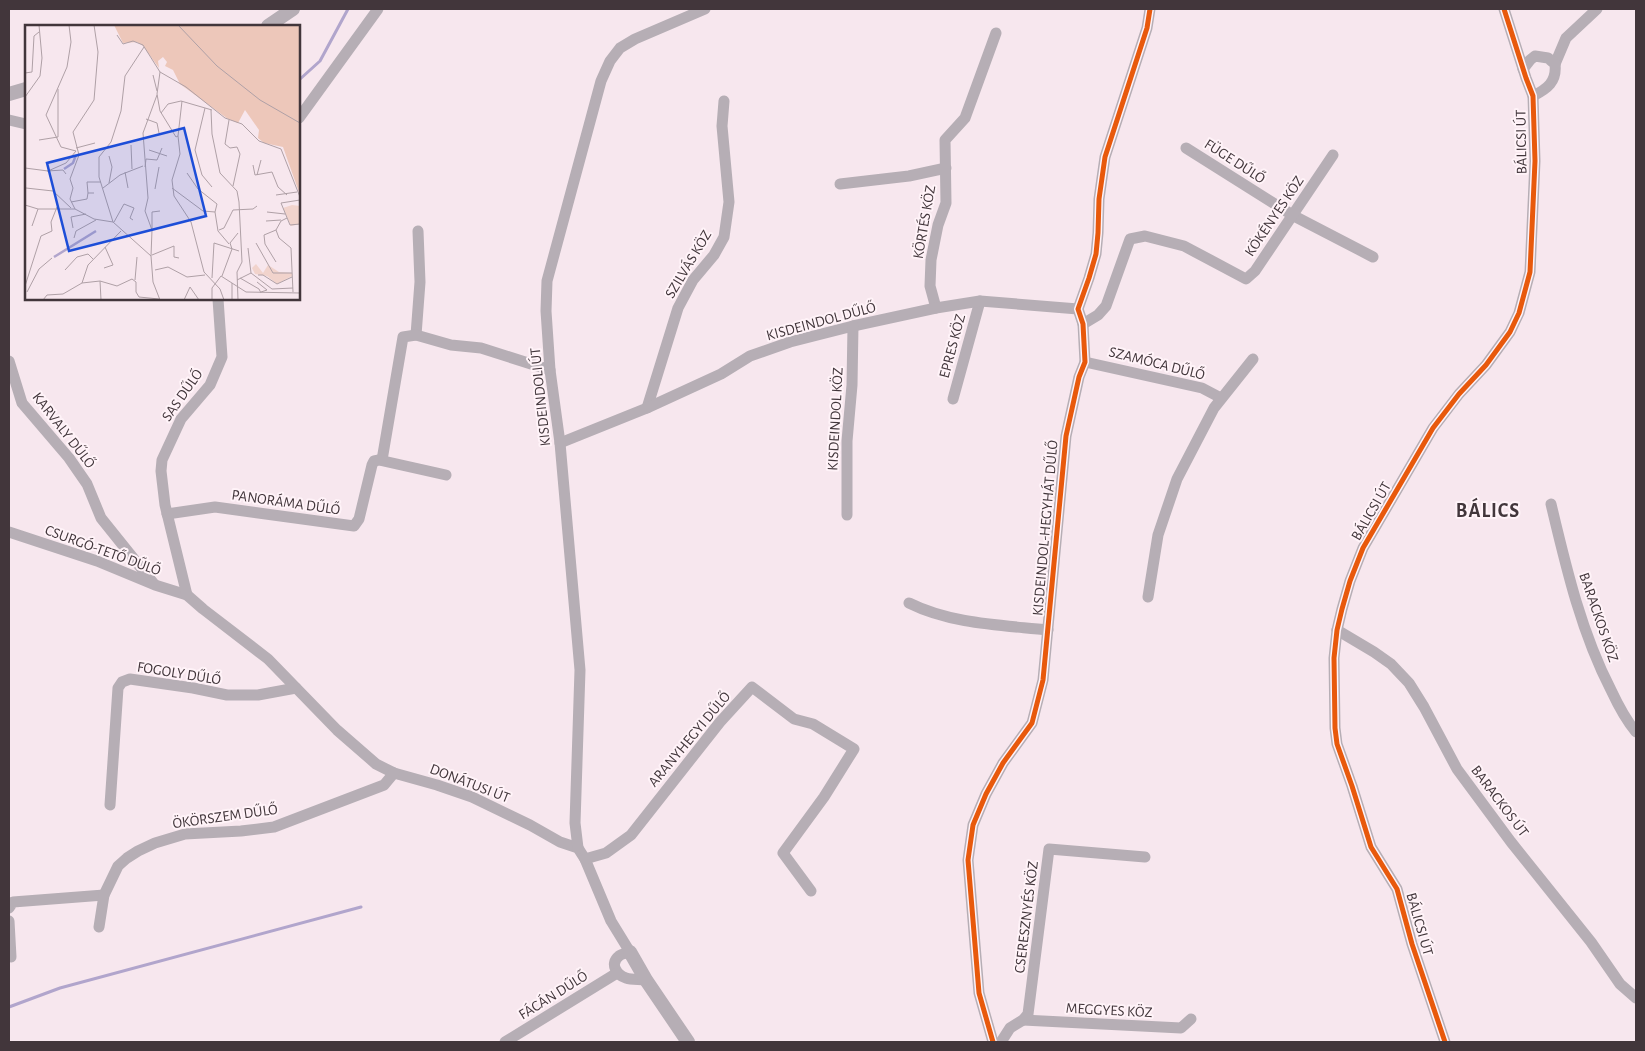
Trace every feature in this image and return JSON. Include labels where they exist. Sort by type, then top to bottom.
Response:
[{"type":"street","points":[[269,25],[293,9]]},
{"type":"street","points":[[300,117],[378,9]]},
{"type":"street","name":"KISDEINDOLI ÚT","points":[[578,848],[575,823],[580,670],[560,443],[550,370],[546,311],[547,281],[601,80],[610,61],[620,48],[635,39],[705,9]]},
{"type":"street","points":[[1078,309],[1096,254],[1099,199],[1105,157],[1147,28],[1150,9]]},
{"type":"street","name":"BÁLICSI ÚT","points":[[1444,1042],[1412,944],[1397,889],[1371,847],[1337,744],[1334,728],[1334,658],[1337,630],[1350,581],[1363,548],[1433,428],[1459,394],[1486,365],[1510,332],[1519,312],[1530,272],[1535,161],[1533,96],[1504,9]]},
{"type":"street","name":"BÁLICSI ÚT","points":[[1533,96],[1552,84],[1555,75],[1555,64],[1566,38],[1597,9]]},
{"type":"street","name":"KÖRTÉS KÖZ","points":[[936,308],[930,286],[931,260],[938,225],[946,203],[945,140],[965,118],[996,33]]},
{"type":"street","points":[[1523,69],[1536,56],[1548,58],[1555,64]]},
{"type":"street","points":[[9,94],[25,89]]},
{"type":"street","name":"SZILVÁS KÖZ","points":[[647,408],[678,308],[693,280],[714,255],[724,237],[729,202],[722,126],[724,101]]},
{"type":"street","points":[[9,120],[25,124]]},
{"type":"street","name":"FÜGE DŰLŐ","points":[[1186,148],[1294,216],[1373,257]]},
{"type":"street","name":"KÖKÉNYES KÖZ","points":[[1083,324],[1098,315],[1106,306],[1130,239],[1146,236],[1184,246],[1246,279],[1255,271],[1294,216],[1333,155]]},
{"type":"street","points":[[840,184],[909,176],[946,168]]},
{"type":"street","points":[[418,231],[420,282],[416,335],[451,345],[481,348],[550,370]]},
{"type":"street","name":"SAS DŰLŐ","points":[[187,595],[167,514],[161,471],[162,460],[181,419],[210,385],[222,357],[218,300]]},
{"type":"street","name":"KISDEINDOL DŰLŐ","points":[[560,443],[647,408],[721,374],[750,356],[790,342],[936,308],[980,301],[1078,309]]},
{"type":"street","name":"EPRES KÖZ","points":[[953,399],[980,301]]},
{"type":"street","name":"KISDEINDOL-HEGYHÁT DŰLŐ","points":[[993,1042],[979,993],[968,860],[973,825],[986,794],[1003,762],[1032,723],[1043,680],[1066,436],[1076,385],[1085,362],[1083,324],[1078,309]]},
{"type":"street","name":"KISDEINDOL KÖZ","points":[[847,514],[847,441],[852,385],[854,326]]},
{"type":"street","name":"PANORÁMA DŰLŐ","points":[[167,514],[215,507],[354,526],[359,519],[372,465],[374,461],[382,460],[403,337],[416,335]]},
{"type":"street","points":[[1148,597],[1158,535],[1176,479],[1214,408],[1253,359]]},
{"type":"street","name":"KARVALY DŰLŐ","points":[[9,361],[22,403],[69,458],[87,484],[101,518],[155,585]]},
{"type":"street","name":"SZAMÓCA DŰLŐ","points":[[1085,362],[1202,388],[1221,398]]},
{"type":"street","points":[[382,460],[446,475]]},
{"type":"street","name":"BARACKOS KÖZ","points":[[1551,504],[1570,584],[1599,666],[1627,722],[1636,732]]},
{"type":"street","name":"CSURGÓ-TETŐ DŰLŐ","points":[[9,532],[98,560],[155,585],[187,595]]},
{"type":"street","name":"DONÁTUSI ÚT","points":[[187,595],[202,609],[268,659],[358,750],[376,764],[394,773],[472,797],[560,842],[578,848]]},
{"type":"street","points":[[909,603],[943,616],[1048,630]]},
{"type":"street","name":"BARACKOS ÚT","points":[[1337,630],[1391,664],[1410,683],[1457,769],[1511,842],[1591,942],[1620,984],[1636,998]]},
{"type":"street","name":"FOGOLY DŰLŐ","points":[[110,805],[118,688],[122,682],[130,679],[141,680],[227,695],[258,695],[296,688]]},
{"type":"street","name":"ARANYHEGYI DŰLŐ","points":[[585,859],[606,853],[632,835],[720,722],[752,687],[794,719],[813,724],[854,749],[824,797],[783,853],[811,891]]},
{"type":"street","name":"ÖKÖRSZEM DŰLŐ","points":[[99,927],[104,895],[118,866],[127,858],[155,843],[185,834],[274,827],[384,785],[394,773]]},
{"type":"street","points":[[578,848],[585,859],[611,921],[646,980],[688,1042]]},
{"type":"street","name":"CSERESZNYÉS KÖZ","points":[[1001,1042],[1010,1028],[1023,1020],[1028,1014],[1049,849],[1145,857]]},
{"type":"street","points":[[9,908],[13,902],[104,895]]},
{"type":"street","points":[[9,921],[11,957]]},
{"type":"street","points":[[630,952],[619,955],[615,960],[614,967],[617,973],[626,978],[646,980]]},
{"type":"street","name":"FÁCÁN DŰLŐ","points":[[505,1042],[617,973]]},
{"type":"street","name":"MEGGYES KÖZ","points":[[1023,1020],[1180,1028],[1191,1019]]},
{"type":"waterway","points":[[300,79],[320,61],[348,9]]},
{"type":"waterway","points":[[9,1007],[60,988],[361,907]]},
{"type":"cycle path","points":[[993,1042],[979,993],[968,860],[973,825],[986,794],[1003,763],[1032,723],[1043,680],[1066,436],[1079,377],[1085,362],[1083,324],[1078,309],[1096,254],[1099,199],[1105,157],[1147,28],[1150,9]]},
{"type":"cycle path","points":[[1445,1042],[1412,944],[1397,889],[1371,847],[1337,744],[1334,658],[1337,630],[1342,609],[1350,581],[1363,548],[1433,428],[1459,394],[1486,365],[1510,332],[1519,313],[1530,272],[1535,161],[1533,96],[1504,9]]},
{"type":"district","name":"BÁLICS","points":[[1488,510]]}]
